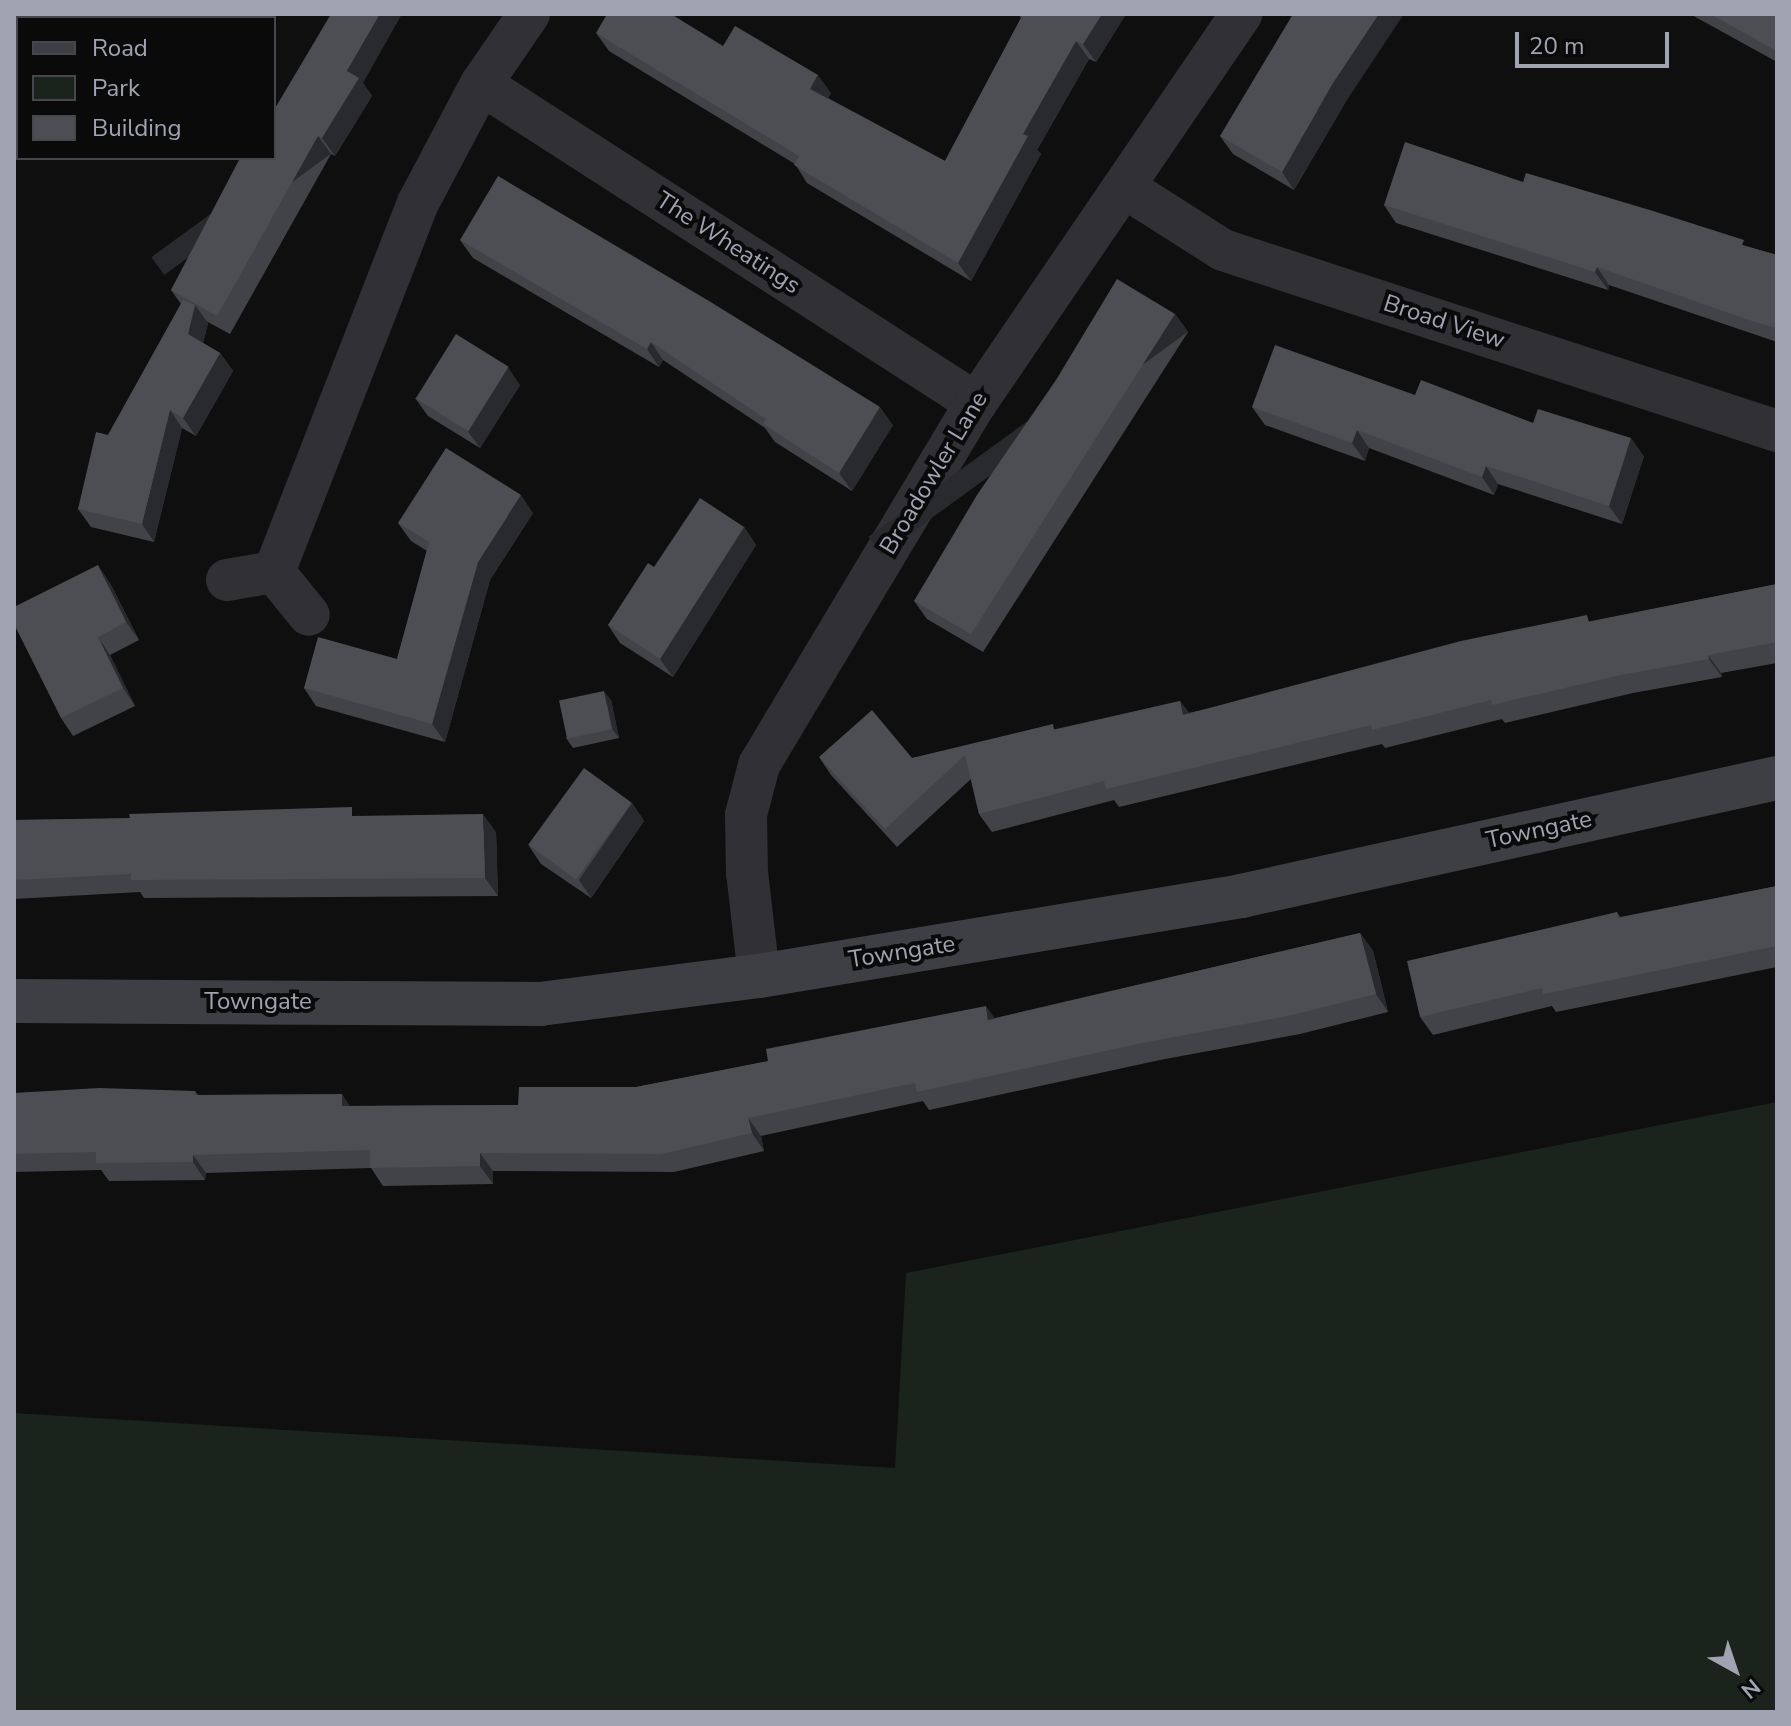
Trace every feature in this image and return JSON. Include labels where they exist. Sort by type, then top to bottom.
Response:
[{"type":"street","points":[[274,572],[418,203],[481,84],[529,14]]},
{"type":"street","name":"Broadowler Lane","points":[[759,976],[747,873],[746,815],[759,765],[976,403],[1241,14]]},
{"type":"street","name":"The Wheatings","points":[[481,84],[976,403]]},
{"type":"street","name":"Broad View","points":[[1124,187],[1223,250],[1777,431]]},
{"type":"street","points":[[227,580],[274,572]]},
{"type":"street","points":[[274,572],[309,615]]},
{"type":"street","name":"Towngate","points":[[14,1001],[540,1004],[759,976],[1241,896],[1777,778]]},
{"type":"green space","points":[[1777,1102],[1777,1712],[14,1712],[14,1413],[895,1468],[906,1273]]},
{"type":"building","points":[[14,14],[80,14],[16,16],[14,123]]},
{"type":"building","points":[[331,14],[380,14],[347,71],[359,78],[322,138],[318,136],[217,316],[171,290],[239,160],[276,160],[276,107]]},
{"type":"building","points":[[607,14],[671,14],[723,46],[735,26],[818,75],[810,89],[945,161],[1023,14],[1102,14],[1083,44],[1076,41],[1023,134],[1028,136],[958,263],[794,165],[799,156],[596,33]]},
{"type":"building","points":[[1293,14],[1379,14],[1332,85],[1282,172],[1220,136]]},
{"type":"building","points":[[1710,14],[1777,14],[1777,51]]},
{"type":"building","points":[[1405,142],[1523,182],[1526,173],[1653,211],[1744,240],[1742,245],[1777,255],[1777,328],[1597,267],[1595,272],[1384,205]]},
{"type":"building","points":[[498,176],[880,407],[839,473],[763,424],[766,419],[651,342],[647,349],[460,240]]},
{"type":"building","points":[[1117,279],[1175,314],[971,634],[914,601],[977,495],[1056,380]]},
{"type":"building","points":[[183,300],[195,305],[188,334],[220,353],[183,418],[170,410],[142,524],[78,509],[96,432],[108,435]]},
{"type":"building","points":[[456,334],[509,367],[468,431],[416,398]]},
{"type":"building","points":[[1275,345],[1415,395],[1421,380],[1533,423],[1538,409],[1631,438],[1609,506],[1486,466],[1482,477],[1357,430],[1352,443],[1252,407]]},
{"type":"building","points":[[446,448],[521,495],[478,562],[432,724],[304,688],[318,637],[397,659],[429,542],[398,523]]},
{"type":"building","points":[[700,498],[744,527],[660,659],[608,625],[648,563],[654,567]]},
{"type":"building","points":[[98,565],[126,622],[98,637],[123,688],[61,718],[14,624],[14,607]]},
{"type":"building","points":[[1777,584],[1777,642],[1492,705],[1491,700],[1372,730],[1371,725],[1106,789],[1104,781],[979,814],[965,755],[885,829],[819,757],[872,710],[912,758],[1053,724],[1054,730],[1180,701],[1183,715],[1461,641],[1587,615],[1589,622]]},
{"type":"building","points":[[604,691],[612,729],[567,739],[559,701]]},
{"type":"building","points":[[584,768],[632,803],[576,880],[528,845]]},
{"type":"building","points":[[352,807],[352,816],[483,814],[485,878],[131,880],[131,874],[14,880],[14,820],[130,818],[129,814]]},
{"type":"building","points":[[1777,886],[1777,946],[1543,994],[1542,988],[1420,1017],[1407,961],[1617,912],[1618,918]]},
{"type":"building","points":[[1360,933],[1376,994],[1288,1016],[1147,1042],[917,1092],[915,1083],[748,1118],[752,1133],[661,1154],[480,1153],[480,1166],[370,1168],[370,1150],[193,1155],[193,1162],[96,1163],[96,1152],[14,1154],[14,1093],[99,1088],[195,1091],[195,1095],[342,1094],[342,1106],[518,1105],[519,1087],[636,1087],[768,1061],[766,1049],[986,1006],[988,1020]]}]
